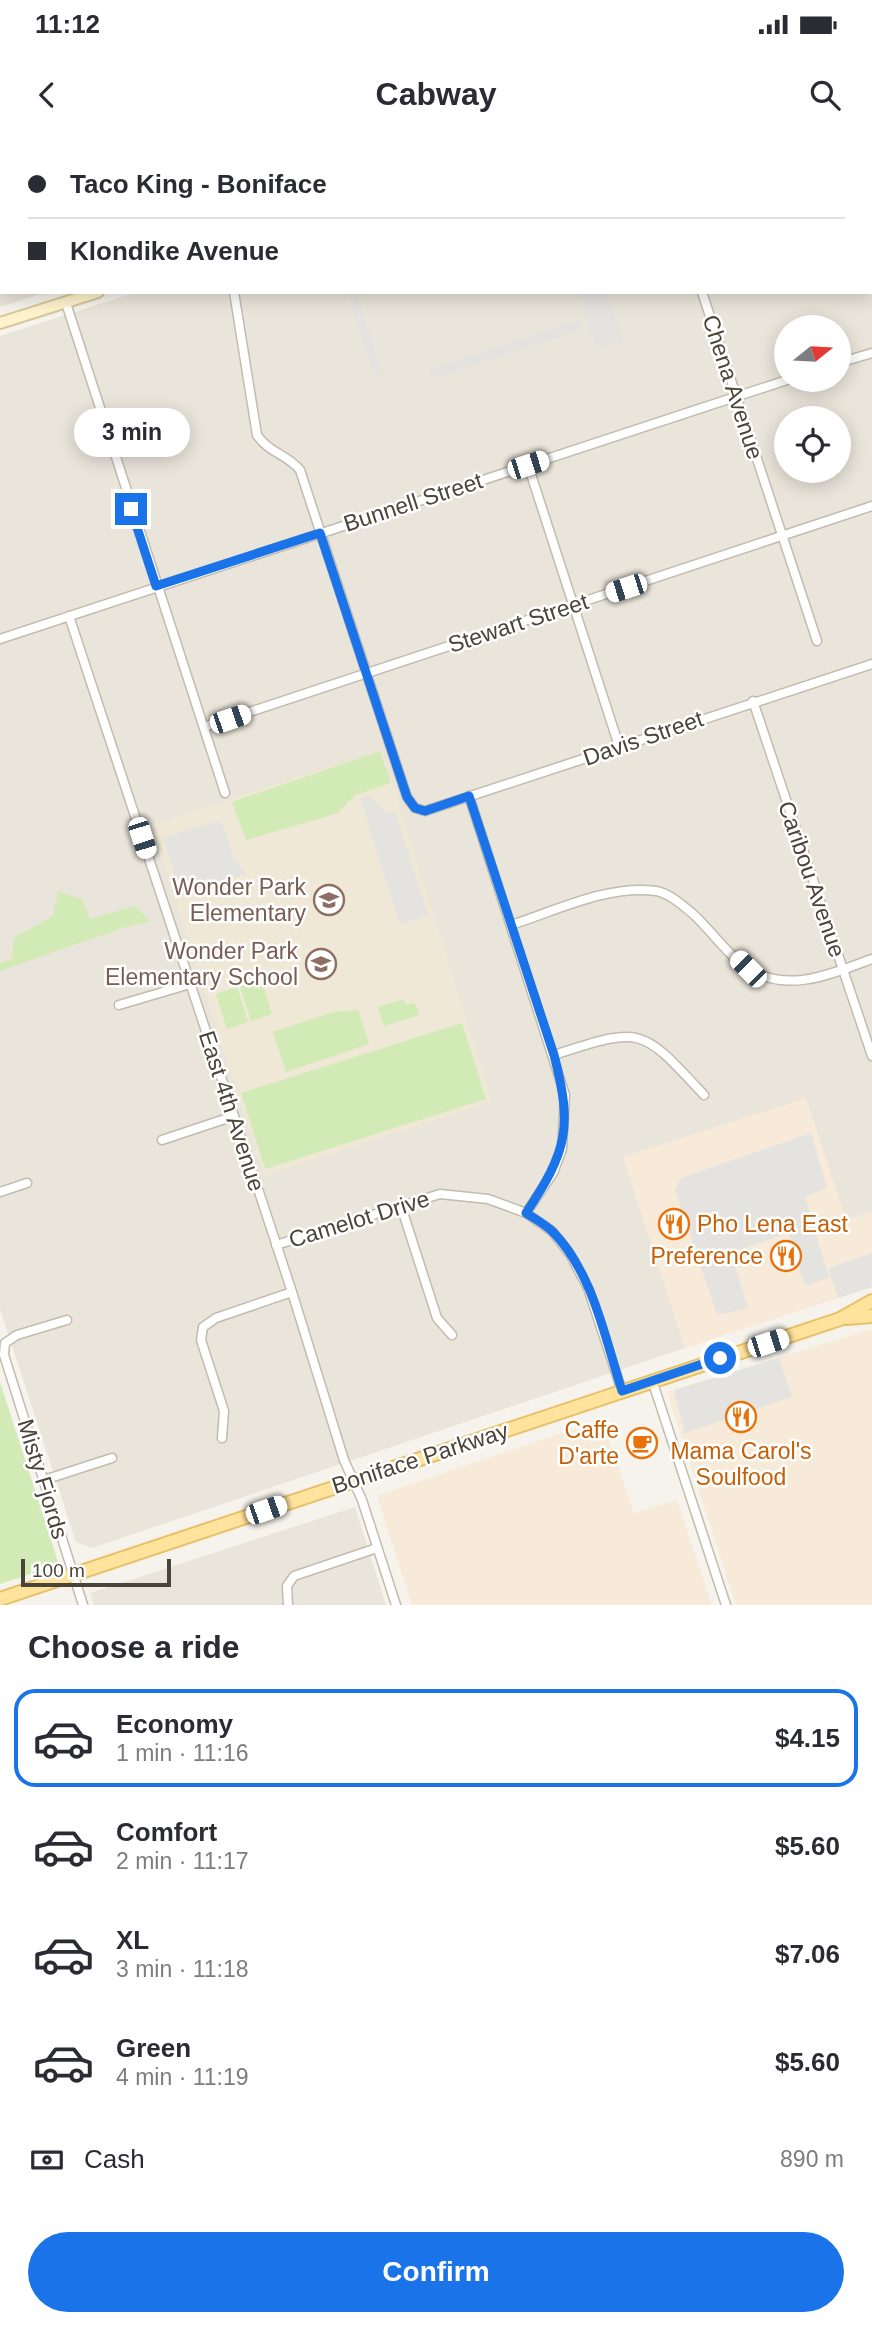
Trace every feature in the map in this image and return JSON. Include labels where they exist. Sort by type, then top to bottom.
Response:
[{"type":"main road","name":"Boniface Parkway","points":[[0,1599],[840,1319],[872,1301]]},
{"type":"main road","name":"Boniface Parkway","points":[[840,1319],[872,1316]]},
{"type":"street","points":[[0,323],[92,294]]},
{"type":"street","points":[[234,294],[257,435],[266,449],[292,460],[300,470],[367,673]]},
{"type":"street","name":"Chena Avenue","points":[[703,294],[817,640]]},
{"type":"street","points":[[66,303],[225,793]]},
{"type":"street","points":[[851,359],[872,353]]},
{"type":"street","name":"Bunnell Street","points":[[0,639],[774,384]]},
{"type":"street","points":[[528,465],[619,746]]},
{"type":"street","name":"Stewart Street","points":[[204,727],[872,506]]},
{"type":"street","name":"East 4th Avenue","points":[[69,616],[396,1605]]},
{"type":"street","name":"Davis Street","points":[[367,673],[407,797],[415,808],[425,811],[872,664]]},
{"type":"street","name":"Caribou Avenue","points":[[753,701],[872,1056]]},
{"type":"street","points":[[469,796],[565,1095],[562,1149],[553,1173],[526,1213]]},
{"type":"street","points":[[511,925],[606,895],[632,890],[659,891],[700,920],[748,969],[774,979],[796,982],[872,959]]},
{"type":"street","points":[[119,1005],[190,984]]},
{"type":"street","points":[[554,1055],[612,1036],[636,1036],[654,1044],[667,1055],[704,1095]]},
{"type":"street","points":[[162,1140],[234,1116]]},
{"type":"street","points":[[0,1192],[27,1183]]},
{"type":"street","name":"Camelot Drive","points":[[276,1245],[440,1194],[488,1199],[526,1213],[552,1231],[570,1254],[588,1287],[622,1391]]},
{"type":"street","points":[[401,1206],[437,1318],[453,1335]]},
{"type":"street","points":[[222,1438],[224,1411],[201,1340],[203,1327],[216,1318],[292,1292]]},
{"type":"street","name":"Misty Fjords","points":[[67,1320],[17,1335],[5,1343],[4,1355],[83,1605]]},
{"type":"street","points":[[652,1380],[726,1605]]},
{"type":"street","points":[[44,1480],[112,1458]]},
{"type":"street","points":[[288,1605],[287,1586],[293,1576],[377,1548]]},
{"type":"shaded area","points":[[0,294],[41,294],[0,307]]},
{"type":"shaded area","points":[[131,294],[872,294],[872,1212],[846,1220],[624,1157],[685,1348],[92,1548],[76,1542],[0,1309],[0,336]]},
{"type":"shaded area","points":[[348,294],[357,294],[382,373],[374,375]]},
{"type":"shaded area","points":[[579,294],[607,294],[623,341],[597,350]]},
{"type":"shaded area","points":[[578,319],[582,330],[431,380],[428,369]]},
{"type":"shaded area","name":"Wonder Park Elementary School","points":[[382,750],[492,1101],[264,1176],[151,825]]},
{"type":"shaded area","points":[[369,795],[387,814],[395,811],[428,915],[400,924],[360,798]]},
{"type":"shaded area","points":[[217,821],[224,827],[233,857],[245,874],[192,892],[176,878],[163,838]]},
{"type":"shaded area","points":[[806,1098],[846,1220],[872,1212],[872,1287],[685,1348],[623,1157]]},
{"type":"shaded area","points":[[811,1133],[827,1188],[805,1197],[829,1278],[805,1286],[788,1233],[731,1253],[748,1308],[717,1315],[675,1190],[681,1178]]},
{"type":"shaded area","points":[[872,1253],[872,1287],[838,1298],[828,1268]]},
{"type":"shaded area","points":[[872,1329],[872,1605],[736,1605],[667,1392]]},
{"type":"shaded area","points":[[779,1358],[792,1397],[685,1433],[674,1390]]},
{"type":"shaded area","points":[[602,1419],[634,1513],[677,1500],[712,1605],[412,1605],[377,1496]]},
{"type":"shaded area","points":[[355,1507],[386,1605],[94,1605],[90,1593]]},
{"type":"green space","points":[[380,751],[391,783],[355,795],[338,813],[246,840],[232,802]]},
{"type":"green space","points":[[58,892],[82,899],[90,919],[135,906],[150,921],[122,928],[0,971],[0,963],[12,959],[14,938],[53,916]]},
{"type":"green space","points":[[261,979],[272,1014],[251,1021],[240,986]]},
{"type":"green space","points":[[237,987],[248,1022],[227,1029],[216,994]]},
{"type":"green space","points":[[404,999],[406,1005],[415,1003],[419,1015],[384,1026],[378,1007]]},
{"type":"green space","points":[[358,1010],[369,1044],[286,1072],[273,1032],[334,1012]]},
{"type":"green space","points":[[462,1023],[486,1099],[265,1169],[241,1093]]},
{"type":"green space","points":[[0,1382],[59,1565],[0,1584]]},
{"type":"place","name":"Wonder Park Elementary","points":[[329,900]]},
{"type":"place","name":"Wonder Park Elementary School","points":[[321,964]]},
{"type":"place","name":"Pho Lena East","points":[[674,1224]]},
{"type":"place","name":"Preference","points":[[786,1256]]},
{"type":"place","name":"Mama Carol's Soulfood","points":[[741,1417]]},
{"type":"place","name":"Caffe D'arte","points":[[642,1443]]},
{"type":"route","points":[[131,509],[156,586],[320,533],[407,797],[415,808],[425,811],[469,796],[554,1055],[565,1095],[562,1149],[553,1173],[526,1213],[552,1231],[570,1254],[588,1287],[622,1391],[720,1358]]}]
